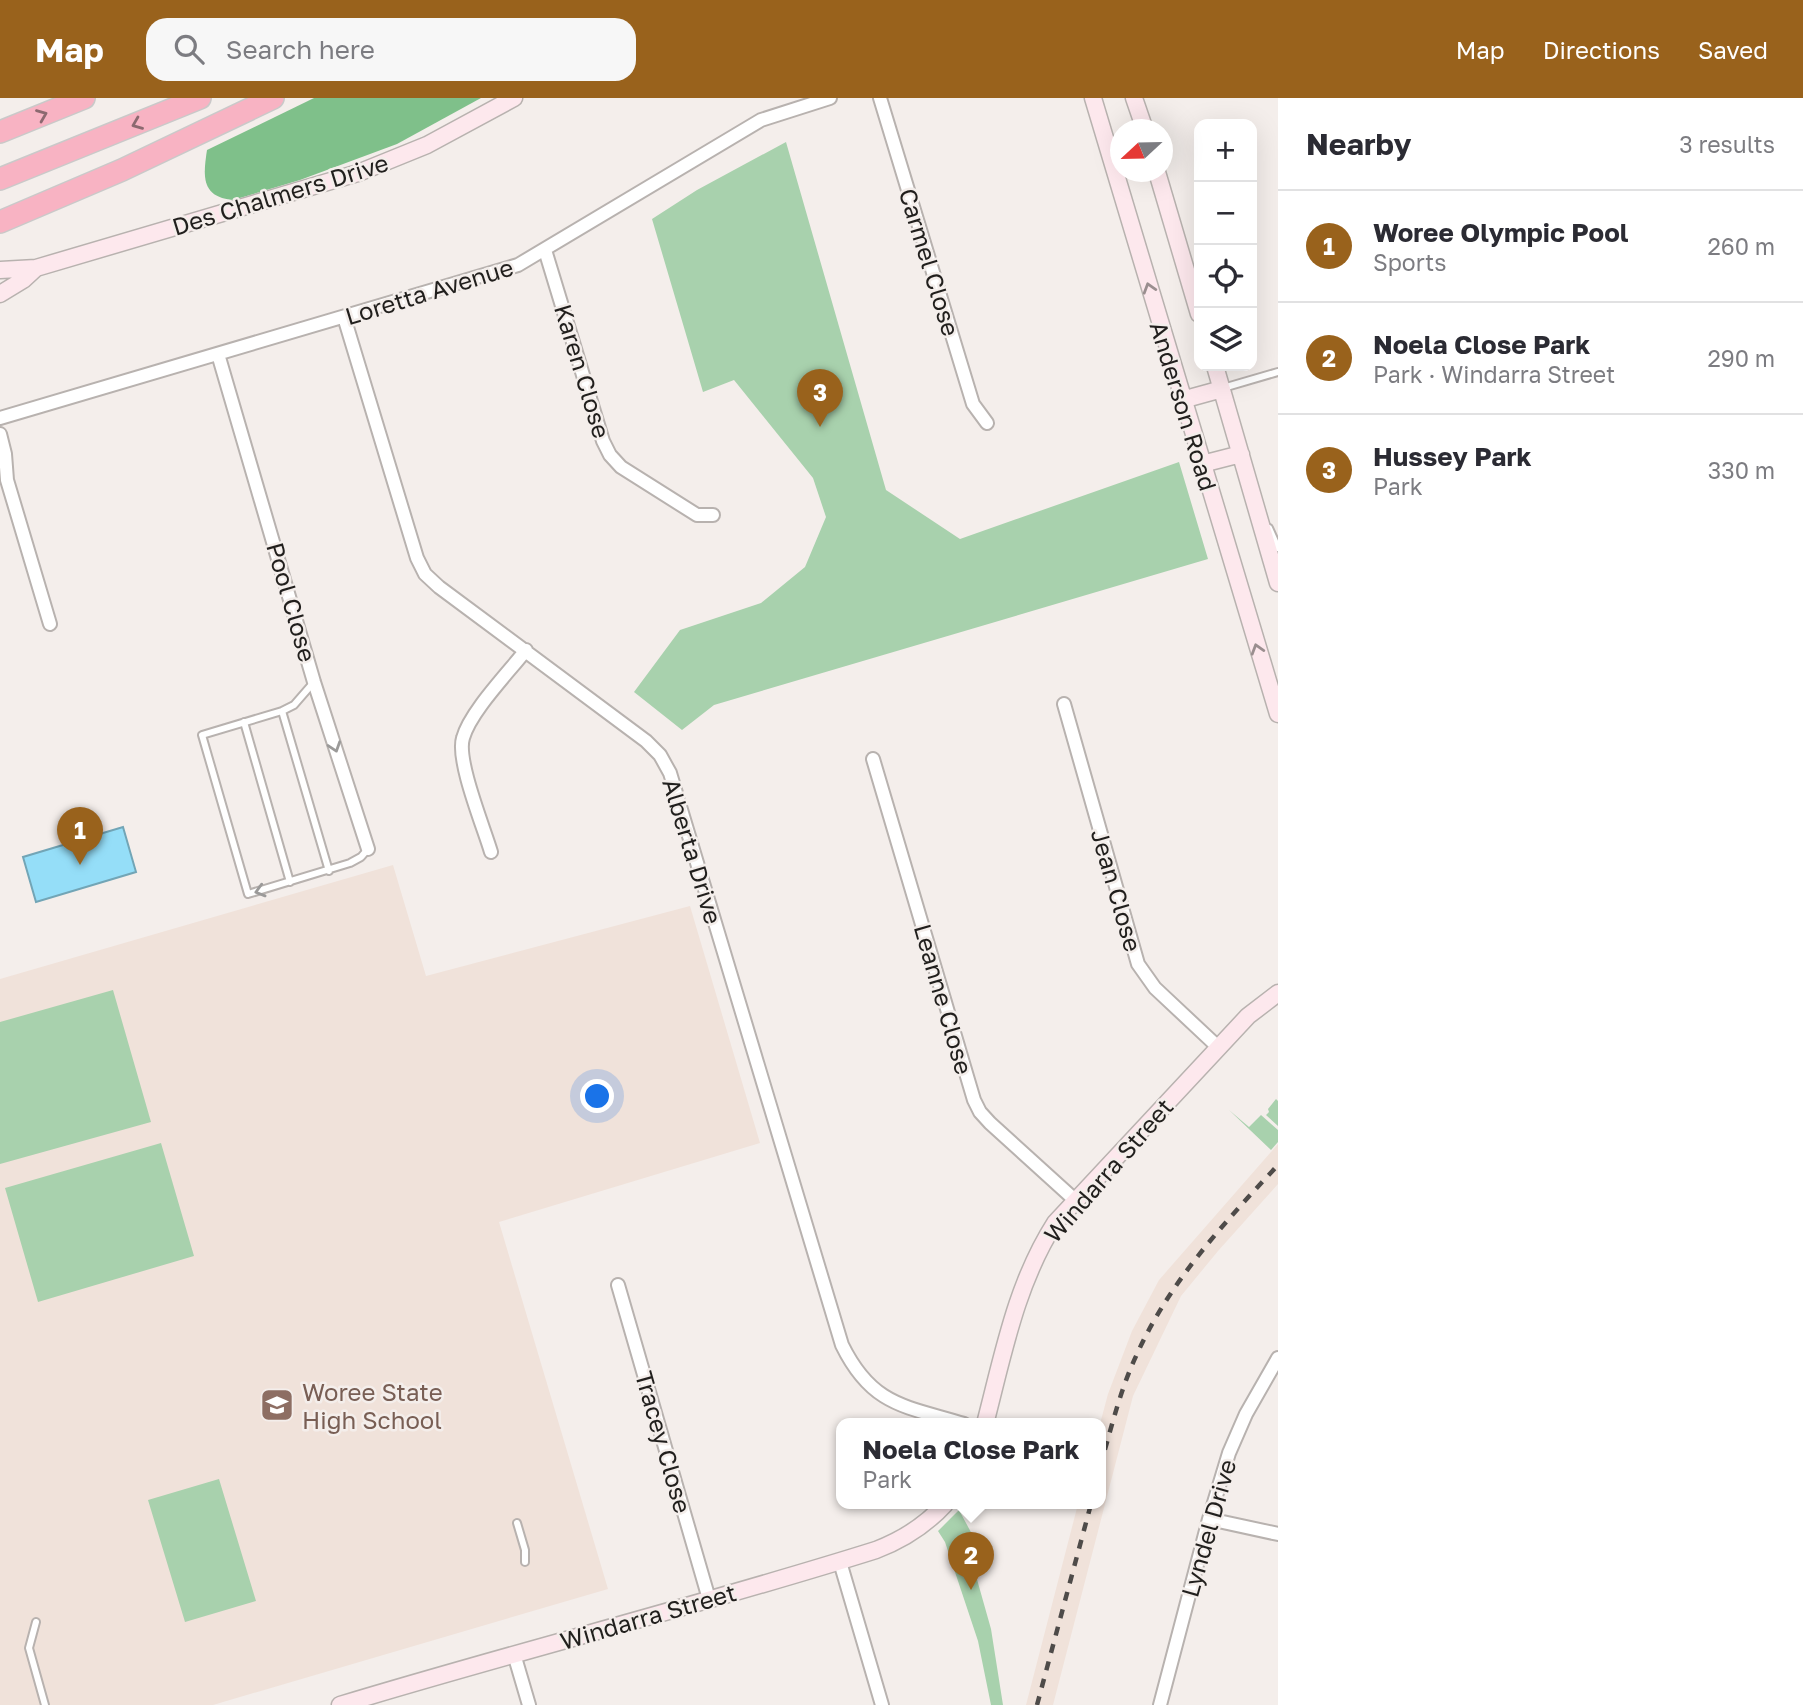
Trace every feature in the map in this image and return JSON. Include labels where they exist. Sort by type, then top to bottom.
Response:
[{"type":"highway","points":[[0,132],[84,98]]},
{"type":"highway","points":[[0,180],[200,98]]},
{"type":"highway","points":[[0,222],[143,160],[273,98]]},
{"type":"street","name":"Des Chalmers Drive","points":[[0,270],[36,268],[358,173],[437,140],[514,98]]},
{"type":"street","name":"Loretta Avenue","points":[[0,418],[499,272],[545,250],[761,120],[830,98]]},
{"type":"street","name":"Carmel Close","points":[[880,98],[973,404],[987,423]]},
{"type":"street","name":"Anderson Road","points":[[1093,98],[1110,132]]},
{"type":"street","points":[[1134,98],[1141,119]]},
{"type":"street","name":"Anderson Road","points":[[1125,182],[1182,400],[1278,714]]},
{"type":"street","name":"Anderson Road","points":[[1160,182],[1197,308]]},
{"type":"street","name":"Karen Close","points":[[545,250],[603,441],[610,455],[621,467],[697,515],[713,515]]},
{"type":"street","name":"Des Chalmers Drive","points":[[0,294],[23,280],[36,268]]},
{"type":"street","name":"Alberta Drive","points":[[344,317],[417,558],[425,574],[646,741],[660,755],[670,773],[842,1345],[853,1368],[869,1386],[886,1398],[946,1418]]},
{"type":"street","name":"Pool Close","points":[[218,354],[314,682],[368,849]]},
{"type":"street","name":"Anderson Road","points":[[1217,371],[1278,583]]},
{"type":"street","points":[[1182,400],[1222,389]]},
{"type":"street","points":[[0,434],[5,454],[2,477],[50,624]]},
{"type":"street","points":[[1202,464],[1241,454]]},
{"type":"street","points":[[491,852],[462,758],[462,740],[469,723],[526,650]]},
{"type":"street","name":"Jean Close","points":[[1064,704],[1138,964],[1155,988],[1219,1048]]},
{"type":"street","name":"Leanne Close","points":[[873,759],[974,1100],[989,1123],[1076,1201]]},
{"type":"street","name":"Windarra Street","points":[[987,1418],[1021,1288],[1055,1223],[1252,1012],[1278,993]]},
{"type":"street","name":"Tracey Close","points":[[618,1285],[709,1600]]},
{"type":"street","name":"Lyndel Drive","points":[[1160,1705],[1229,1453],[1246,1414],[1278,1359]]},
{"type":"street","name":"Windarra Street","points":[[340,1705],[840,1562],[897,1542],[919,1528],[940,1509]]},
{"type":"street","points":[[1209,1519],[1278,1534]]},
{"type":"street","points":[[840,1562],[882,1705]]},
{"type":"street","points":[[514,1654],[529,1705]]},
{"type":"lane","points":[[1222,389],[1278,372]]},
{"type":"lane","points":[[1255,506],[1278,548]]},
{"type":"lane","points":[[314,682],[294,705],[282,711],[202,735],[248,894],[329,871],[361,857],[368,849]]},
{"type":"lane","points":[[282,711],[329,871]]},
{"type":"lane","points":[[244,722],[290,882]]},
{"type":"lane","points":[[517,1523],[525,1550],[524,1562]]},
{"type":"lane","points":[[36,1622],[29,1648],[45,1705]]},
{"type":"shaded area","name":"Woree State High School","points":[[393,865],[426,976],[690,906],[760,1143],[499,1222],[608,1589],[213,1705],[0,1705],[0,979]]},
{"type":"shaded area","points":[[1278,1144],[1278,1184],[1181,1296],[1133,1396],[1106,1500],[1106,1418],[1102,1418],[1132,1331],[1159,1280]]},
{"type":"shaded area","points":[[1077,1509],[1104,1509],[1053,1705],[1026,1705]]},
{"type":"green space","points":[[314,98],[481,98],[397,144],[300,180],[233,200],[215,195],[210,190],[205,176],[207,150]]},
{"type":"green space","points":[[786,142],[886,490],[960,539],[1179,462],[1208,559],[714,705],[682,730],[634,692],[680,630],[761,603],[805,567],[826,517],[813,478],[734,380],[703,392],[652,219],[697,190]]},
{"type":"green space","points":[[113,990],[151,1122],[0,1164],[0,1022]]},
{"type":"green space","points":[[1276,1099],[1278,1101],[1278,1126],[1266,1115]]},
{"type":"green space","points":[[1229,1110],[1249,1127],[1261,1115],[1278,1130],[1278,1142],[1271,1150]]},
{"type":"green space","points":[[161,1143],[194,1256],[38,1302],[5,1188]]},
{"type":"green space","points":[[219,1479],[256,1601],[185,1622],[148,1500]]},
{"type":"green space","points":[[959,1510],[973,1536],[969,1551],[991,1629],[1003,1705],[991,1705],[978,1641],[945,1542],[938,1531]]},
{"type":"water","points":[[123,827],[136,872],[36,902],[23,857]]},
{"type":"railway","points":[[1106,1446],[1137,1354],[1165,1302],[1200,1254],[1278,1165]]},
{"type":"railway","points":[[1037,1705],[1090,1509]]},
{"type":"place","name":"Hussey Park","points":[[820,427]]},
{"type":"place","name":"Woree Olympic Pool","points":[[80,865]]},
{"type":"place","name":"Woree State High School","points":[[277,1405]]},
{"type":"place","name":"Noela Close Park","points":[[971,1590]]}]
